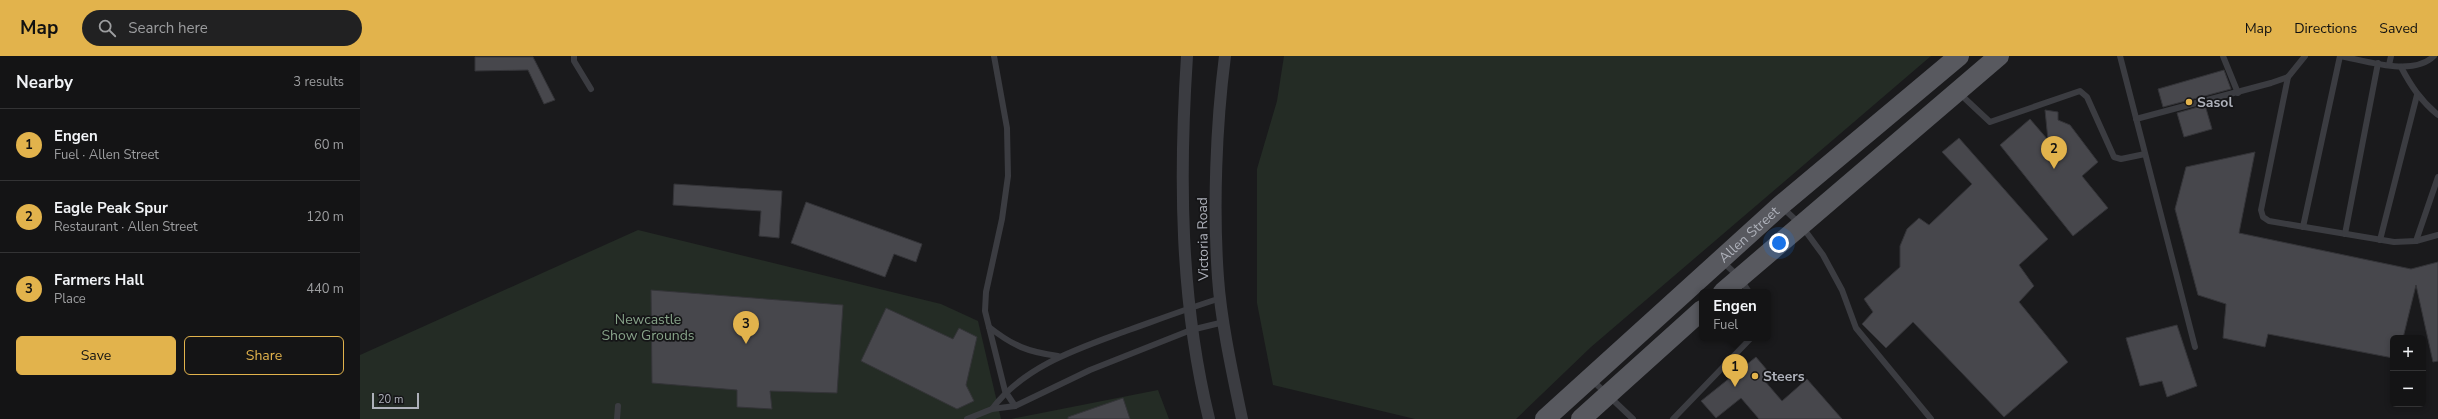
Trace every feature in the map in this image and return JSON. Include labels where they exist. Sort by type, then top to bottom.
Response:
[{"type":"main road","name":"Allen Street","points":[[1546,419],[1589,378],[1780,205],[1959,56]]},
{"type":"main road","name":"Allen Street","points":[[1730,289],[1744,284],[1801,225],[1999,56]]},
{"type":"main road","points":[[1883,120],[1900,140]]},
{"type":"main road","points":[[1581,419],[1699,313]]},
{"type":"street","points":[[1187,56],[1182,178],[1184,250],[1191,330],[1209,419]]},
{"type":"street","name":"Victoria Road","points":[[1225,56],[1220,96],[1217,203],[1218,278],[1242,419]]},
{"type":"lane","points":[[574,56],[574,61],[591,89]]},
{"type":"lane","points":[[994,56],[1007,128],[1008,176],[1005,204],[986,292],[985,311],[1005,391],[1015,406]]},
{"type":"lane","points":[[2120,56],[2195,347]]},
{"type":"lane","points":[[2223,56],[2238,93]]},
{"type":"lane","points":[[2305,56],[2288,77],[2261,210],[2263,217],[2269,221],[2394,242],[2416,241],[2438,235]]},
{"type":"lane","points":[[2303,227],[2340,56],[2409,68],[2427,63],[2434,56]]},
{"type":"lane","points":[[2389,65],[2391,56]]},
{"type":"lane","points":[[2345,234],[2378,63]]},
{"type":"lane","points":[[2401,67],[2417,95],[2438,115]]},
{"type":"lane","points":[[2136,119],[2238,93],[2288,77]]},
{"type":"lane","points":[[1958,91],[1990,122],[2080,91],[2087,97],[2114,157],[2121,159],[2145,154]]},
{"type":"lane","points":[[2380,240],[2417,95]]},
{"type":"lane","points":[[2416,241],[2438,177]]},
{"type":"lane","points":[[1780,205],[1801,225],[1831,268],[1856,328],[1931,419]]},
{"type":"lane","points":[[1720,260],[1744,284]]},
{"type":"lane","points":[[992,409],[1005,391],[1058,356],[1189,308],[1221,298]]},
{"type":"lane","points":[[967,419],[992,409],[1015,406],[1090,370],[1191,330],[1225,322]]},
{"type":"lane","points":[[989,327],[1018,347],[1031,352],[1058,356]]},
{"type":"lane","points":[[1673,419],[1748,341]]},
{"type":"lane","points":[[1589,378],[1608,394],[1632,419]]},
{"type":"lane","points":[[617,419],[618,406]]},
{"type":"green space","points":[[1284,56],[1931,56],[1591,347],[1516,419],[1415,419],[1273,385],[1257,303],[1257,169],[1277,101]]},
{"type":"green space","name":"Newcastle Show Grounds","points":[[638,230],[941,304],[978,321],[1001,419],[360,419],[360,355]]},
{"type":"green space","points":[[1158,390],[1169,419],[1011,419]]},
{"type":"building","points":[[475,57],[533,57],[555,100],[544,104],[528,70],[475,71]]},
{"type":"building","points":[[2224,70],[2231,89],[2163,107],[2158,89]]},
{"type":"building","points":[[2205,105],[2212,129],[2184,137],[2177,113]]},
{"type":"building","points":[[2045,110],[2058,112],[2058,120],[2070,125],[2098,162],[2082,176],[2108,208],[2073,236],[2000,145],[2030,119],[2048,140]]},
{"type":"building","points":[[1959,138],[2048,239],[2019,265],[2034,286],[2019,302],[2068,362],[2004,417],[1913,322],[1886,348],[1862,324],[1873,312],[1864,299],[1900,267],[1900,246],[1907,229],[1919,218],[1929,225],[1972,184],[1942,152]]},
{"type":"building","points":[[2255,152],[2239,233],[2411,269],[2438,262],[2438,361],[2433,362],[2416,285],[2404,335],[2390,335],[2390,357],[2268,334],[2265,347],[2223,338],[2226,304],[2198,295],[2175,209],[2186,167]]},
{"type":"building","points":[[674,184],[782,191],[779,238],[759,236],[761,211],[673,205]]},
{"type":"building","points":[[806,202],[922,244],[916,262],[894,254],[885,277],[791,243]]},
{"type":"building","points":[[651,290],[843,305],[837,393],[770,391],[772,409],[737,407],[737,390],[652,383]]},
{"type":"building","points":[[886,308],[953,339],[959,328],[977,337],[966,385],[974,401],[957,409],[861,361]]},
{"type":"building","points":[[2177,325],[2197,386],[2167,397],[2162,381],[2140,386],[2126,338]]},
{"type":"building","points":[[1756,357],[1767,370],[1764,380],[1782,401],[1807,379],[1842,419],[1759,419],[1741,398],[1716,418],[1701,401]]},
{"type":"building","points":[[1123,398],[1130,419],[1068,419],[1068,417]]},
{"type":"place","name":"Sasol","points":[[2189,102]]},
{"type":"place","name":"Eagle Peak Spur","points":[[2054,169]]},
{"type":"place","name":"Farmers Hall","points":[[746,344]]},
{"type":"place","name":"Steers","points":[[1755,376]]},
{"type":"place","name":"Engen","points":[[1735,387]]}]
